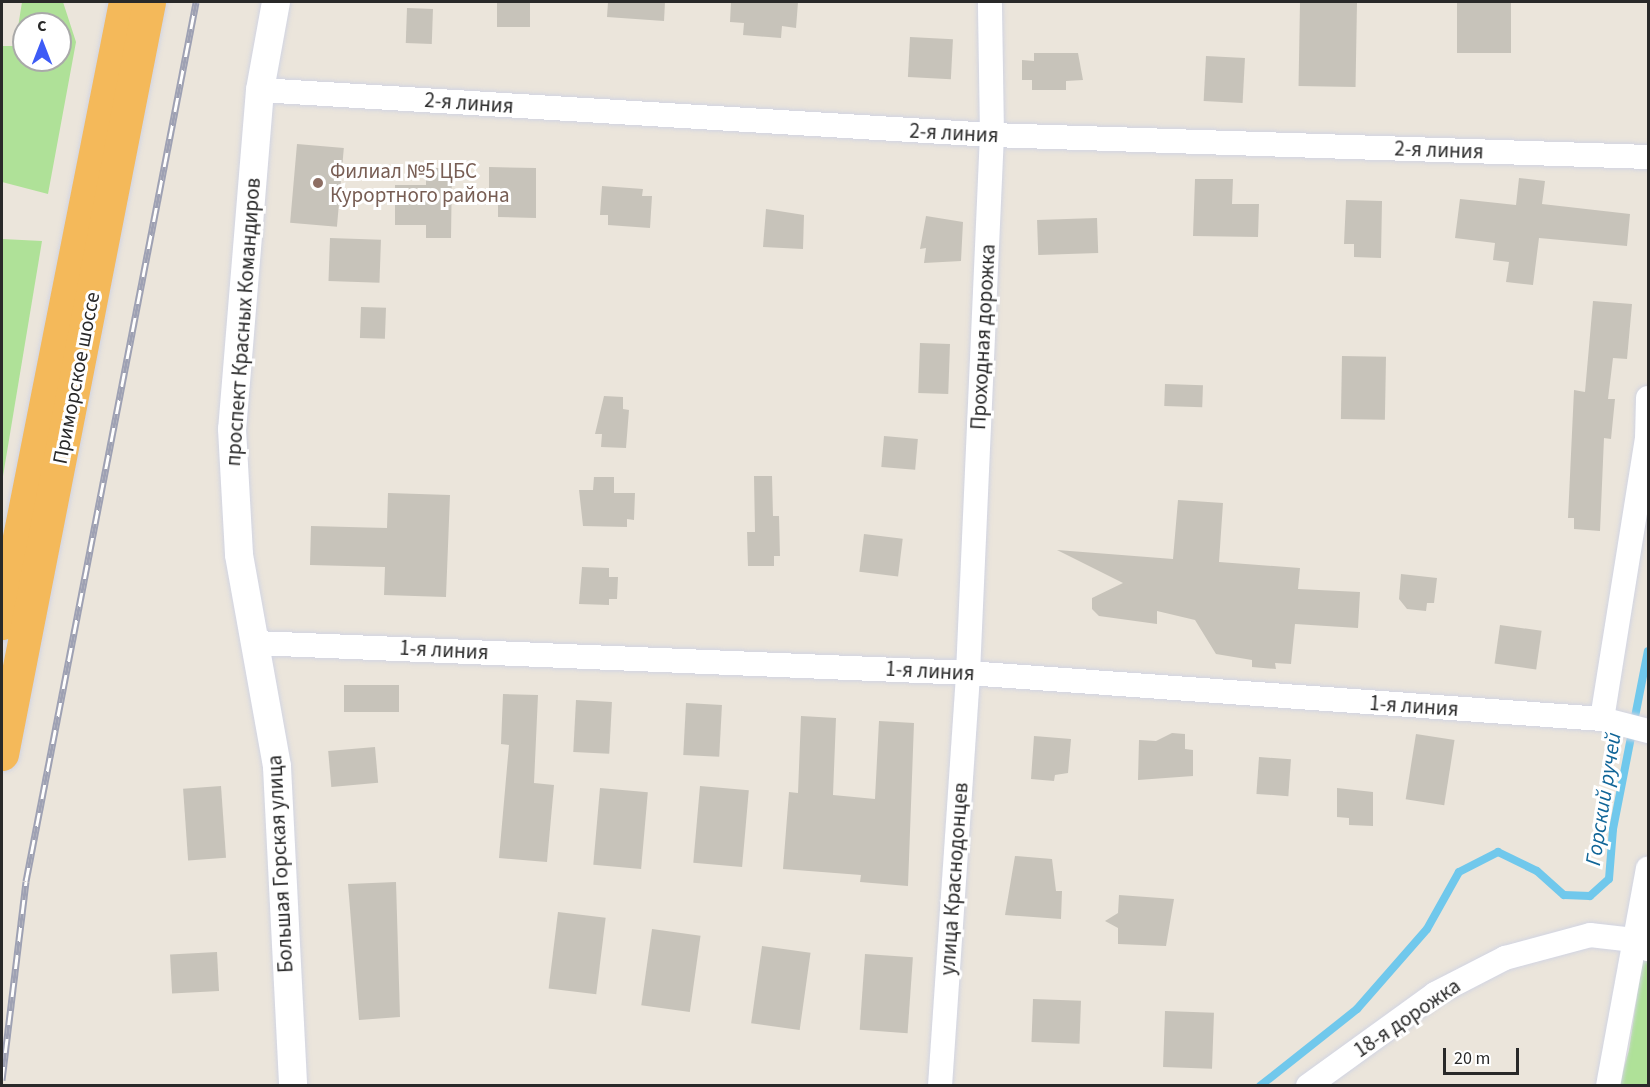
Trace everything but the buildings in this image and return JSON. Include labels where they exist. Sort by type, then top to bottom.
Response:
[{"type":"highway","name":"Приморское шоссе","points":[[2,623],[125,2]]},
{"type":"highway","name":"Приморское шоссе","points":[[2,754],[149,2]]},
{"type":"street","name":"проспект Красных Командиров","points":[[256,643],[239,555],[232,429],[260,90],[276,2]]},
{"type":"street","name":"Проходная дорожка","points":[[968,673],[992,135],[990,2]]},
{"type":"street","name":"2-я линия","points":[[260,90],[992,135],[1648,157]]},
{"type":"street","points":[[1612,722],[1647,439],[1648,398]]},
{"type":"street","name":"1-я линия","points":[[256,643],[968,673],[1612,722],[1648,731]]},
{"type":"street","name":"Большая Горская улица","points":[[256,643],[277,767],[293,1086]]},
{"type":"street","name":"улица Краснодонцев","points":[[940,1086],[968,673]]},
{"type":"street","points":[[1608,1086],[1641,944],[1648,869]]},
{"type":"street","name":"18-я дорожка","points":[[1308,1086],[1435,994],[1505,958],[1590,935],[1641,944]]},
{"type":"green space","points":[[22,2],[63,2],[66,12],[20,12]]},
{"type":"green space","points":[[72,30],[76,42],[72,64]]},
{"type":"green space","points":[[2,46],[12,46],[12,72],[70,72],[48,194],[2,182]]},
{"type":"green space","points":[[2,239],[42,241],[2,482]]},
{"type":"green space","points":[[1648,923],[1648,1085],[1619,1086],[1629,1050]]},
{"type":"waterway","name":"Горский ручей","points":[[1260,1086],[1357,1009],[1427,929],[1459,872],[1498,852],[1537,871],[1564,895],[1590,896],[1609,879],[1613,829],[1648,651]]},
{"type":"railway","points":[[2,1080],[26,881],[196,2]]},
{"type":"place","name":"Филиал №5 ЦБС Курортного района","points":[[318,183]]}]
